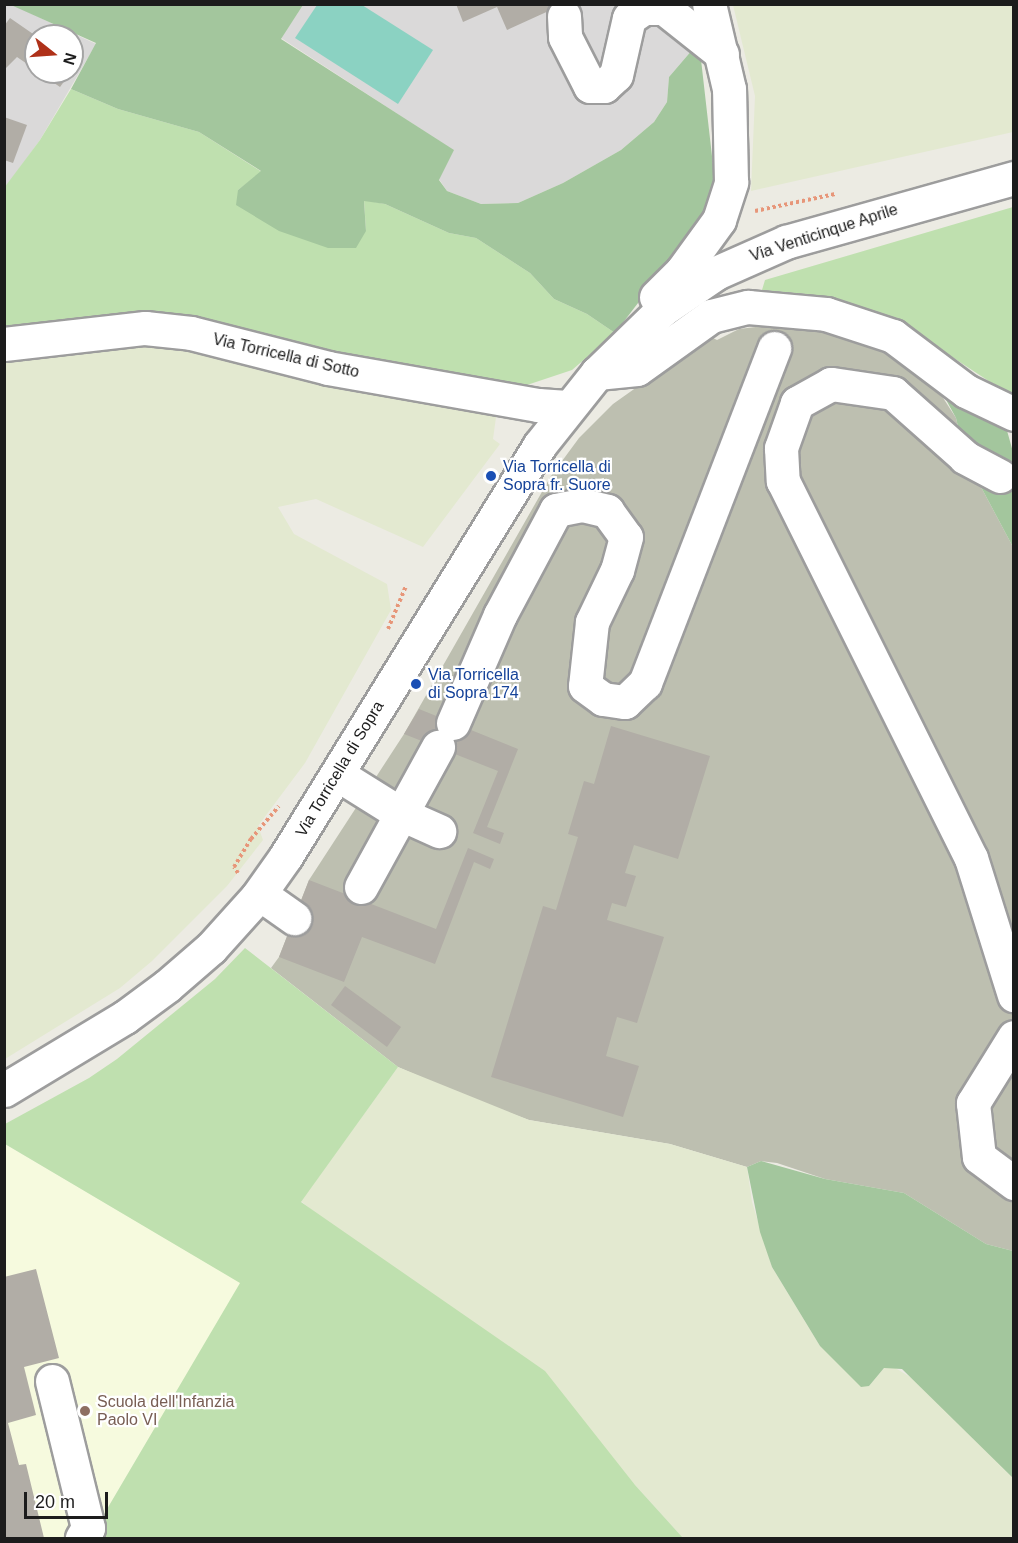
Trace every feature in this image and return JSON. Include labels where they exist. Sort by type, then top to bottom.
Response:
[{"type":"street","points":[[623,346],[650,303],[682,272],[722,212],[731,182],[729,89],[709,4]]},
{"type":"street","points":[[564,16],[565,37],[590,86],[604,86],[616,75],[623,58],[629,18],[644,8],[663,8],[722,54]]},
{"type":"street","name":"Via Venticinque Aprile","points":[[623,346],[690,290],[744,259],[876,214],[1014,178]]},
{"type":"street","points":[[597,373],[637,369],[711,316],[748,307],[826,314],[893,336],[966,391],[1014,414]]},
{"type":"street","name":"Via Torricella di Sotto","points":[[4,344],[145,328],[191,333],[328,368],[538,405],[567,407]]},
{"type":"street","name":"Via Torricella di Sopra","points":[[4,1090],[108,1028],[167,986],[211,948],[260,894],[337,774],[495,513],[567,407],[623,346]]},
{"type":"street","points":[[361,887],[446,735],[500,615],[556,510],[582,505],[607,511],[626,537],[617,570],[592,621],[585,686],[603,699],[625,702],[645,683],[774,348]]},
{"type":"street","points":[[1000,476],[965,457],[893,393],[831,384],[797,403],[781,448],[783,481],[971,858],[1014,995]]},
{"type":"street","points":[[337,774],[401,814],[439,831]]},
{"type":"street","points":[[260,894],[294,918]]},
{"type":"street","points":[[1014,1037],[973,1103],[979,1156],[1014,1183]]},
{"type":"street","points":[[52,1382],[88,1528],[82,1539]]},
{"type":"shaded area","points":[[11,4],[54,24],[24,24],[24,84],[73,84],[40,140],[5,188],[4,5]]},
{"type":"shaded area","points":[[690,4],[699,42],[669,77],[667,102],[654,122],[621,150],[563,183],[518,203],[481,204],[447,191],[439,179],[453,150],[281,38],[303,5]]},
{"type":"shaded area","points":[[317,5],[362,5],[433,50],[398,104],[295,38]]},
{"type":"shaded area","points":[[733,5],[1013,5],[1013,132],[751,191],[755,96]]},
{"type":"shaded area","points":[[84,38],[96,44],[84,65]]},
{"type":"shaded area","points":[[779,324],[857,338],[887,349],[929,376],[956,418],[965,457],[1013,547],[1013,1251],[986,1244],[904,1193],[825,1179],[777,1163],[761,1161],[747,1167],[670,1144],[529,1120],[464,1096],[398,1067],[271,968],[279,957],[309,880],[404,734],[551,476],[579,438],[613,404],[709,336],[717,340],[739,329]]},
{"type":"shaded area","points":[[128,332],[497,410],[493,439],[500,444],[423,547],[316,499],[278,507],[294,534],[387,584],[391,610],[305,763],[258,826],[263,840],[227,886],[152,961],[120,988],[5,1059],[5,348]]},
{"type":"shaded area","points":[[398,1067],[529,1120],[670,1144],[747,1167],[752,1202],[772,1267],[820,1346],[869,1386],[884,1368],[892,1366],[920,1383],[1013,1478],[1013,1538],[683,1538],[635,1485],[301,1201]]},
{"type":"shaded area","name":"Scuola dell'Infanzia Paolo VI","points":[[5,1144],[241,1283],[90,1538],[5,1538]]},
{"type":"green space","points":[[11,5],[303,5],[281,39],[454,150],[439,180],[447,191],[481,204],[518,203],[563,183],[621,150],[654,122],[667,102],[669,77],[699,42],[717,200],[615,333],[587,314],[554,299],[530,273],[476,238],[449,233],[385,204],[364,201],[366,231],[356,248],[328,248],[279,231],[236,205],[238,190],[261,171],[199,132],[118,109],[71,89],[74,84],[84,84],[84,65],[96,43],[84,38],[84,24],[54,24]]},
{"type":"green space","points":[[71,89],[118,109],[199,132],[262,172],[238,190],[366,231],[364,200],[385,204],[449,233],[476,238],[530,273],[554,299],[587,314],[615,333],[572,370],[527,385],[495,386],[330,357],[5,329],[4,188],[40,140]]},
{"type":"green space","points":[[1013,207],[1013,397],[899,322],[806,294],[762,290],[765,280]]},
{"type":"green space","points":[[944,396],[988,422],[1006,427],[1013,452],[1013,547],[965,457],[956,418]]},
{"type":"green space","points":[[245,948],[398,1067],[301,1202],[545,1371],[635,1485],[683,1538],[90,1538],[240,1283],[5,1144],[5,1124],[89,1078],[117,1059],[215,979]]},
{"type":"green space","points":[[761,1161],[825,1179],[904,1193],[986,1244],[1013,1251],[1013,1478],[902,1369],[884,1368],[869,1386],[861,1387],[820,1346],[772,1267],[760,1232],[747,1167]]},
{"type":"building","points":[[456,4],[564,4],[507,30],[497,7],[463,22]]},
{"type":"building","points":[[10,18],[24,28],[24,62],[17,57],[4,70],[4,26]]},
{"type":"building","points":[[4,117],[27,125],[13,163],[4,160]]},
{"type":"building","points":[[419,709],[518,749],[487,827],[504,833],[500,844],[473,833],[498,771],[404,734]]},
{"type":"building","points":[[611,726],[710,756],[678,859],[634,845],[625,873],[636,876],[626,907],[612,903],[607,920],[664,937],[637,1023],[617,1017],[606,1056],[639,1066],[623,1117],[491,1077],[543,906],[556,910],[578,837],[568,834],[584,781],[594,784]]},
{"type":"building","points":[[468,848],[494,859],[490,869],[474,862],[435,964],[362,937],[344,982],[279,957],[309,880],[436,929]]},
{"type":"building","points":[[345,986],[401,1027],[387,1047],[331,1005]]},
{"type":"building","points":[[36,1269],[59,1358],[24,1367],[36,1415],[8,1423],[19,1465],[26,1464],[44,1538],[4,1538],[4,1277]]},
{"type":"place","name":"Via Torricella di Sopra fr. Suore","points":[[491,476]]},
{"type":"place","name":"Via Torricella di Sopra 174","points":[[416,684]]},
{"type":"place","name":"Scuola dell'Infanzia Paolo VI","points":[[85,1411]]}]
